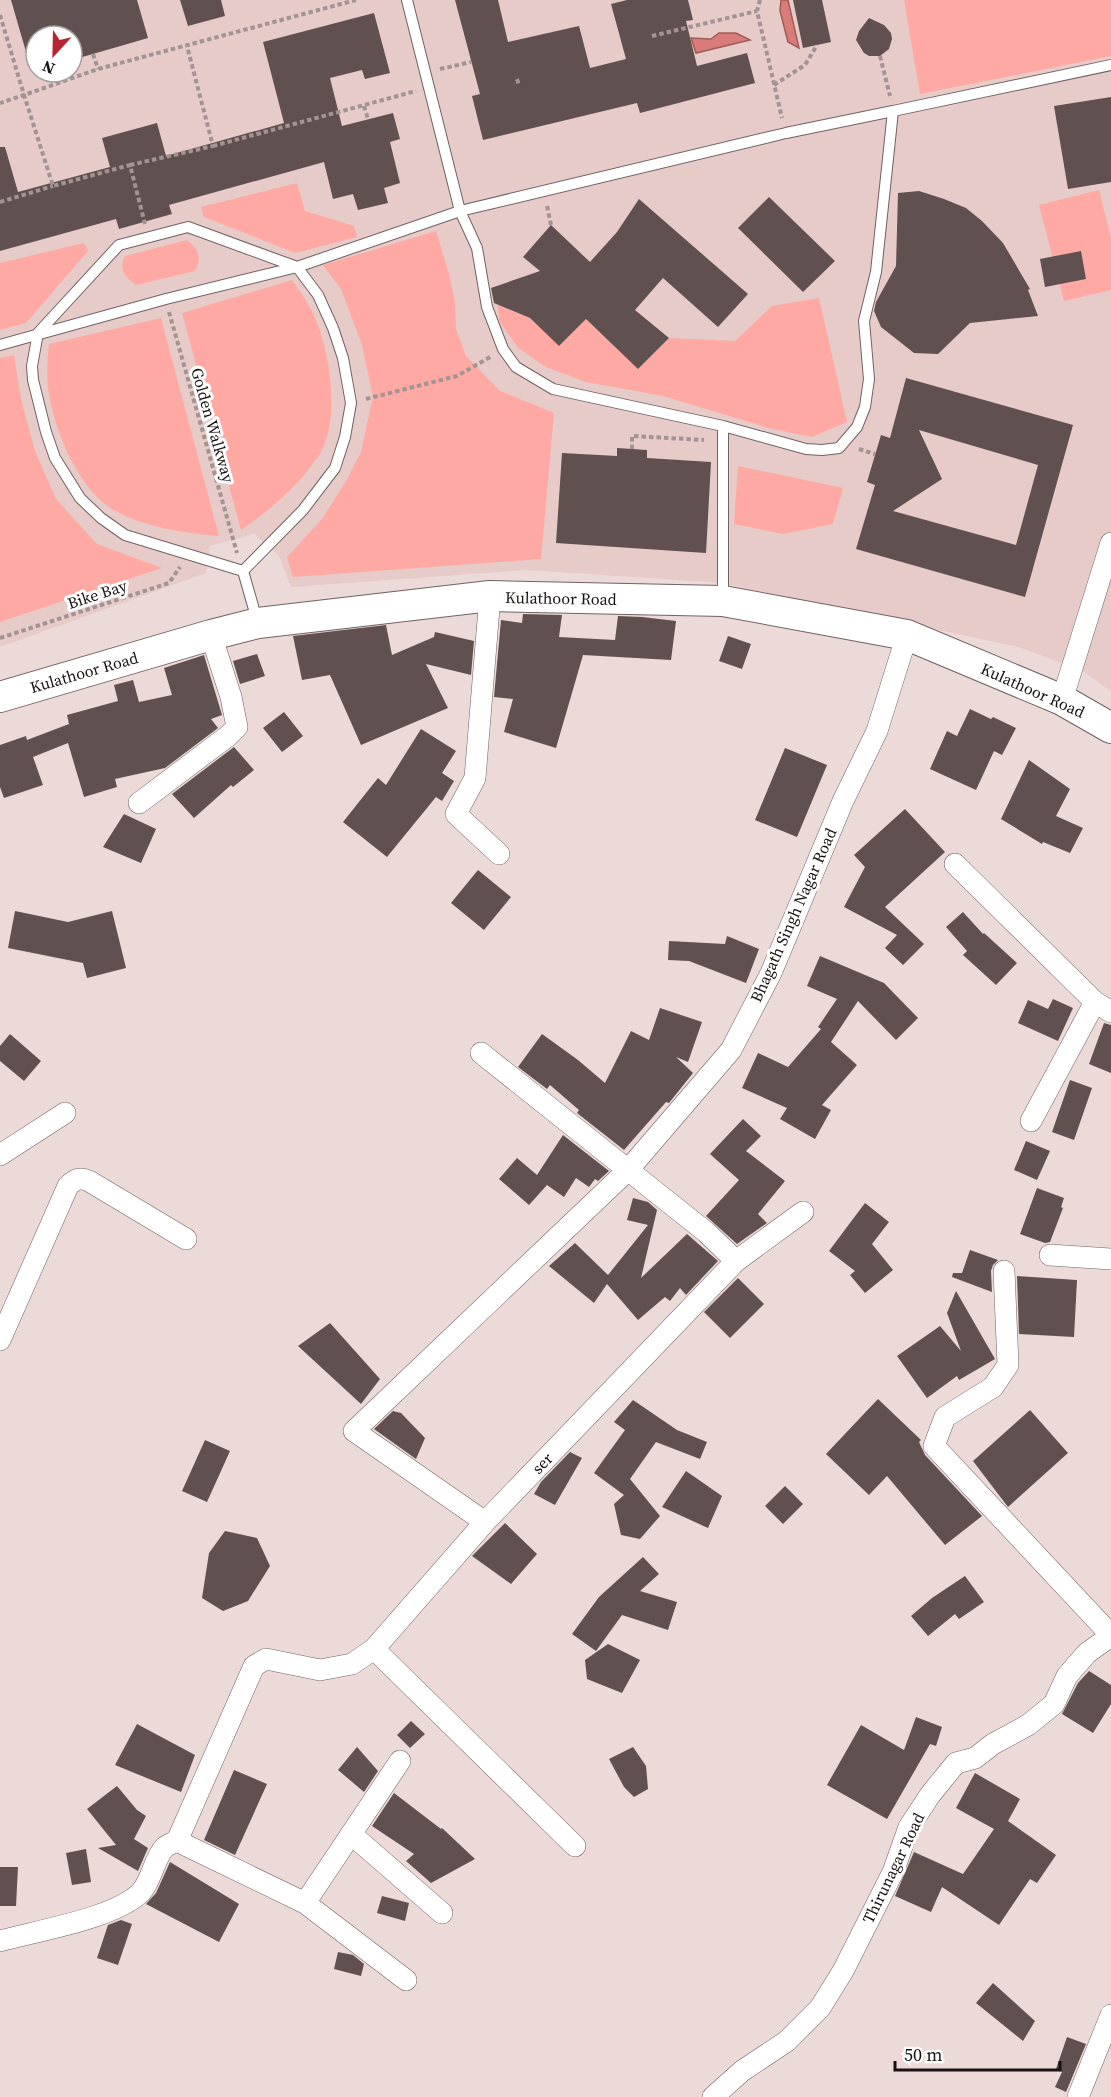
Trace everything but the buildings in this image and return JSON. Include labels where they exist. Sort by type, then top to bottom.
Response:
[{"type":"main road","name":"Kulathoor Road","points":[[0,697],[258,623],[490,596],[723,602],[907,635],[1062,700],[1111,728]]},
{"type":"street","points":[[1062,700],[1111,543]]},
{"type":"street","points":[[490,596],[476,778],[456,814],[499,854]]},
{"type":"street","points":[[139,803],[237,728],[231,697],[211,635]]},
{"type":"street","name":"Bhagath Singh Nagar Road","points":[[485,1522],[354,1431],[628,1170],[731,1050],[766,983],[843,801],[877,731],[907,635]]},
{"type":"street","points":[[955,864],[1103,1007],[1031,1121]]},
{"type":"street","points":[[481,1053],[706,1232],[736,1262]]},
{"type":"street","points":[[0,1155],[64,1113]]},
{"type":"street","points":[[0,1340],[68,1186],[77,1179],[83,1178],[89,1181],[186,1239]]},
{"type":"street","name":"ser","points":[[0,1941],[92,1917],[127,1902],[139,1894],[148,1883],[165,1847],[177,1841],[254,1666],[266,1659],[320,1670],[352,1664],[374,1649],[485,1522],[736,1262],[803,1212]]},
{"type":"street","points":[[1050,1255],[1111,1259]]},
{"type":"street","points":[[1004,1271],[1008,1365],[993,1387],[945,1417],[934,1446],[1111,1635]]},
{"type":"street","name":"Thirunagar Road","points":[[720,2095],[742,2071],[787,2041],[820,2008],[860,1939],[868,1917],[893,1872],[909,1827],[930,1795],[956,1763],[975,1758],[993,1744],[1028,1725],[1054,1704],[1067,1676],[1087,1653],[1111,1635]]},
{"type":"street","points":[[374,1649],[575,1846]]},
{"type":"street","points":[[306,1903],[400,1761]]},
{"type":"street","points":[[351,1834],[442,1913]]},
{"type":"street","points":[[177,1841],[306,1903],[406,1980]]},
{"type":"street","points":[[1078,2097],[1111,2015]]},
{"type":"lane","points":[[407,0],[460,211],[477,248],[487,307],[503,349],[516,367],[554,389],[723,426],[806,449],[839,448],[857,427],[865,407],[869,379],[864,321],[876,272],[893,111]]},
{"type":"lane","points":[[0,345],[166,299],[297,267],[460,211],[786,133],[1111,64]]},
{"type":"lane","points":[[188,227],[297,267],[318,295],[333,328],[343,358],[351,403],[345,437],[335,468],[303,510],[243,571],[125,535],[101,518],[80,498],[55,458],[35,391],[32,366],[38,333],[119,245],[188,227]]},
{"type":"lane","points":[[723,426],[723,602]]},
{"type":"lane","points":[[243,571],[258,623]]},
{"type":"path","points":[[0,103],[98,69],[356,0]]},
{"type":"path","points":[[760,0],[757,11],[786,133]]},
{"type":"path","points":[[652,36],[757,11]]},
{"type":"path","points":[[0,15],[53,186]]},
{"type":"path","points":[[774,85],[805,65],[818,45]]},
{"type":"path","points":[[187,46],[213,146]]},
{"type":"path","points":[[93,54],[98,69]]},
{"type":"path","points":[[880,56],[893,111]]},
{"type":"path","points":[[425,72],[471,62]]},
{"type":"path","points":[[517,79],[519,85]]},
{"type":"path","points":[[0,202],[130,165],[213,146],[428,87]]},
{"type":"path","points":[[364,105],[368,119]]},
{"type":"path","points":[[130,165],[149,237]]},
{"type":"path","name":"Golden Walkway","points":[[171,317],[233,539]]},
{"type":"path","points":[[351,403],[457,376],[503,349]]},
{"type":"path","points":[[632,449],[632,436],[723,441]]},
{"type":"path","name":"Bike Bay","points":[[0,638],[169,583],[189,555]]},
{"type":"shaded area","points":[[0,0],[1111,0],[1111,691],[1081,670],[1018,647],[722,583],[527,570],[291,587],[279,556],[254,534],[210,546],[206,573],[0,647]]},
{"type":"shaded area","points":[[781,0],[788,0],[799,48],[788,42],[780,11]]},
{"type":"shaded area","points":[[904,0],[1111,0],[1111,56],[920,94]]},
{"type":"shaded area","points":[[719,33],[736,33],[750,40],[696,53],[691,38],[711,39]]},
{"type":"shaded area","points":[[297,183],[305,211],[354,226],[357,237],[295,253],[204,217],[201,207]]},
{"type":"shaded area","points":[[1099,190],[1111,238],[1111,290],[1064,301],[1039,205]]},
{"type":"shaded area","points":[[436,231],[455,302],[456,329],[466,356],[500,391],[554,413],[541,559],[293,577],[287,557],[322,519],[346,481],[361,452],[373,397],[362,345],[341,289],[323,265]]},
{"type":"shaded area","points":[[187,240],[198,254],[195,271],[136,285],[124,272],[122,265],[125,256]]},
{"type":"shaded area","points":[[84,243],[88,251],[26,323],[0,330],[0,263]]},
{"type":"shaded area","points":[[292,280],[317,321],[323,342],[330,375],[330,425],[320,454],[309,469],[277,502],[241,530],[182,313]]},
{"type":"shaded area","points":[[819,298],[847,422],[812,437],[772,429],[663,396],[586,382],[546,367],[518,348],[500,322],[497,304],[530,318],[559,346],[586,319],[638,369],[669,338],[735,341],[772,306]]},
{"type":"shaded area","points":[[161,318],[219,536],[150,525],[112,509],[100,500],[80,475],[64,444],[53,413],[47,378],[49,344]]},
{"type":"shaded area","points":[[14,355],[21,399],[35,451],[56,499],[97,544],[162,568],[0,622],[0,358]]},
{"type":"shaded area","points":[[738,466],[843,488],[833,524],[783,534],[734,524]]}]
